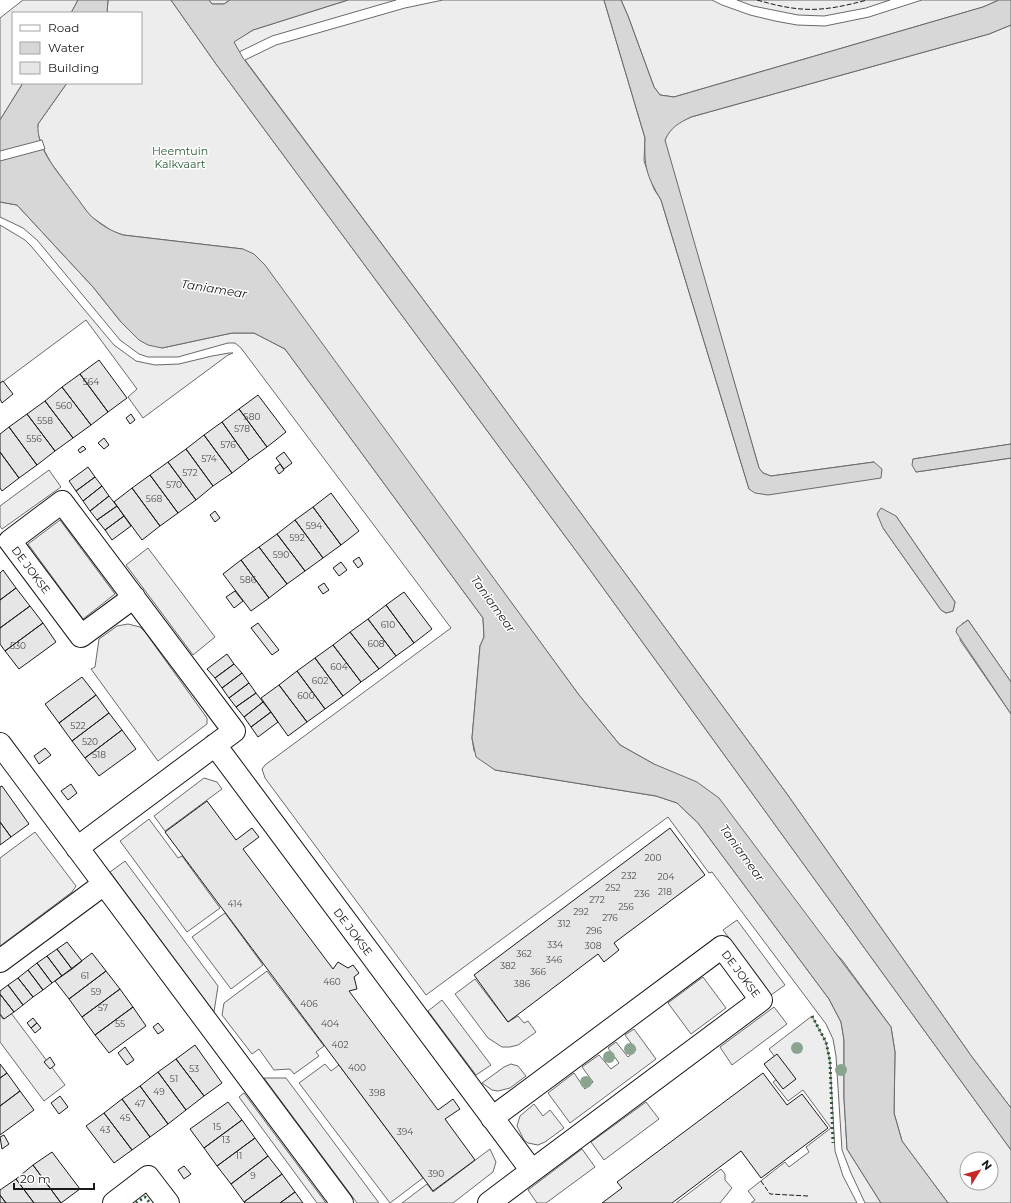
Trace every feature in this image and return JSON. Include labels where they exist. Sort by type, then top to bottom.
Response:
[{"type":"street","name":"DE JOKSE","points":[[77,848],[234,731],[134,597],[62,502],[10,541],[81,636],[134,597]]},
{"type":"street","points":[[0,744],[342,1203]]},
{"type":"street","name":"DE JOKSE","points":[[215,745],[532,1171]]},
{"type":"street","points":[[0,961],[104,884]]},
{"type":"street","name":"DE JOKSE","points":[[489,1203],[761,1000],[722,947],[492,1118]]},
{"type":"street","points":[[114,1203],[148,1177],[168,1203]]},
{"type":"shaded area","points":[[23,0],[78,0],[72,12],[12,12],[12,84],[22,84],[0,120],[0,18]]},
{"type":"shaded area","name":"Heemtuin Kalkvaart","points":[[108,0],[171,0],[216,64],[585,563],[1011,1150],[1011,1203],[948,1203],[902,1141],[894,1113],[895,1052],[891,1027],[842,960],[654,764],[620,745],[579,695],[416,473],[243,249],[123,235],[112,231],[90,216],[51,163],[37,132],[38,124],[66,84],[142,84],[142,12],[107,12]]},
{"type":"shaded area","points":[[209,0],[230,0],[224,4],[212,4]]},
{"type":"shaded area","points":[[348,0],[396,0],[272,36],[239,52],[233,42],[253,30]]},
{"type":"shaded area","points":[[443,0],[604,0],[645,138],[644,161],[654,189],[661,200],[749,489],[874,462],[771,476],[763,473],[759,468],[666,148],[665,140],[669,131],[678,123],[691,117],[989,34],[1011,25],[1011,444],[913,459],[916,472],[1011,458],[1011,682],[968,620],[962,624],[960,640],[1011,714],[1011,1108],[972,1057],[787,794],[478,373],[245,60],[276,45],[405,8]],"holes":[[[896,516],[955,602],[953,611],[946,613],[941,610],[883,528]]]},
{"type":"shaded area","points":[[621,0],[712,0],[750,15],[775,21],[797,25],[825,26],[869,17],[922,0],[999,0],[983,7],[674,97],[660,95],[654,87]]},
{"type":"shaded area","points":[[737,0],[890,0],[866,8],[824,16],[798,15],[753,6]]},
{"type":"shaded area","points":[[0,202],[17,205],[93,287],[121,322],[162,348],[232,333],[254,333],[285,349],[483,618],[484,637],[480,646],[472,738],[474,751],[495,770],[656,796],[677,803],[698,823],[829,999],[841,1022],[844,1040],[844,1098],[847,1149],[881,1203],[865,1203],[842,1150],[836,1056],[833,1039],[826,1024],[712,872],[709,873],[668,817],[426,995],[265,778],[262,769],[265,765],[451,628],[241,348],[235,343],[228,343],[178,357],[148,357],[139,354],[120,340],[37,240],[23,228],[0,217]]},
{"type":"shaded area","points":[[0,225],[25,240],[31,246],[114,345],[136,361],[155,365],[179,364],[212,356],[233,353],[228,355],[143,418],[128,397],[137,389],[86,320],[0,384]]},
{"type":"shaded area","points":[[49,470],[61,487],[2,529],[0,526],[0,506]]},
{"type":"shaded area","points":[[60,520],[115,594],[83,619],[28,544]]},
{"type":"shaded area","points":[[148,548],[215,637],[193,655],[126,565]]},
{"type":"shaded area","points":[[128,624],[140,627],[145,632],[207,718],[207,724],[158,761],[91,669],[95,667],[99,639],[117,626]]},
{"type":"shaded area","points":[[204,778],[217,782],[222,789],[165,831],[154,816]]},
{"type":"shaded area","points":[[149,819],[178,858],[182,856],[220,908],[187,932],[120,841]]},
{"type":"shaded area","points":[[35,832],[76,886],[72,892],[0,946],[0,858]]},
{"type":"shaded area","points":[[125,861],[218,986],[214,1012],[110,872]]},
{"type":"shaded area","points":[[225,913],[263,965],[231,989],[192,937]]},
{"type":"shaded area","points":[[737,920],[785,985],[771,995],[723,930]]},
{"type":"shaded area","points":[[267,971],[324,1046],[316,1052],[319,1056],[294,1074],[290,1069],[274,1070],[259,1049],[252,1054],[222,1015],[224,1003]]},
{"type":"shaded area","points":[[703,977],[726,1008],[691,1034],[668,1003]]},
{"type":"shaded area","points":[[475,979],[508,1022],[518,1016],[524,1023],[528,1021],[536,1032],[518,1045],[510,1047],[502,1047],[488,1038],[455,994]]},
{"type":"shaded area","points":[[442,1000],[491,1065],[476,1075],[428,1011]]},
{"type":"shaded area","points":[[774,1007],[787,1024],[732,1065],[720,1047]]},
{"type":"shaded area","points":[[11,1013],[65,1085],[44,1101],[0,1042],[0,1015],[3,1019]]},
{"type":"shaded area","points":[[812,1016],[826,1042],[830,1061],[835,1151],[843,1176],[857,1203],[751,1203],[755,1200],[748,1191],[785,1162],[789,1167],[809,1152],[806,1147],[831,1128],[803,1090],[788,1101],[773,1082],[786,1072],[769,1049]]},
{"type":"shaded area","points":[[634,1029],[656,1059],[570,1123],[548,1093],[574,1073],[585,1089],[593,1082],[582,1067],[599,1055],[611,1069],[619,1063],[608,1048],[616,1042],[628,1057],[636,1050],[625,1035]]},
{"type":"shaded area","points":[[325,1064],[331,1071],[339,1065],[423,1178],[390,1203],[299,1083]]},
{"type":"shaded area","points":[[511,1064],[518,1066],[526,1076],[510,1088],[498,1091],[492,1090],[482,1083],[504,1067]]},
{"type":"shaded area","points":[[264,1078],[286,1078],[379,1203],[357,1203]]},
{"type":"shaded area","points":[[244,1093],[326,1203],[317,1203],[239,1097]]},
{"type":"shaded area","points":[[646,1102],[659,1119],[604,1160],[591,1142]]},
{"type":"shaded area","points":[[534,1104],[543,1116],[550,1110],[564,1128],[545,1142],[538,1145],[528,1143],[524,1140],[517,1126],[520,1116]]},
{"type":"shaded area","points":[[490,1149],[496,1162],[493,1172],[453,1203],[402,1203],[427,1184],[433,1192]]},
{"type":"shaded area","points":[[582,1149],[595,1167],[546,1203],[537,1203],[528,1190]]},
{"type":"shaded area","points":[[721,1169],[725,1174],[725,1180],[732,1188],[720,1203],[676,1203]]},
{"type":"water","points":[[78,0],[108,0],[107,12],[72,12]]},
{"type":"water","points":[[171,0],[209,0],[212,4],[224,4],[230,0],[348,0],[253,30],[234,42],[243,58],[478,373],[787,794],[972,1057],[1011,1108],[1011,1150],[585,563],[216,64]]},
{"type":"water","points":[[604,0],[621,0],[654,87],[660,95],[674,97],[983,7],[999,0],[1011,0],[1011,25],[989,34],[691,117],[676,126],[665,140],[759,468],[763,473],[771,476],[874,462],[882,469],[881,478],[768,495],[755,493],[749,489],[661,200],[649,177],[645,156],[645,138]]},
{"type":"water","name":"Taniamear","points":[[22,84],[66,84],[38,124],[38,134],[50,161],[91,216],[110,230],[123,235],[243,249],[254,254],[265,265],[579,695],[620,745],[654,764],[697,782],[719,798],[891,1027],[895,1052],[894,1113],[902,1141],[948,1203],[881,1203],[847,1149],[844,1098],[844,1040],[841,1022],[829,999],[698,823],[677,803],[656,796],[495,770],[476,757],[472,738],[480,646],[484,637],[483,618],[285,349],[254,333],[232,333],[162,348],[148,345],[139,340],[121,322],[93,287],[17,205],[0,202],[0,120]]},
{"type":"water","points":[[1011,444],[1011,458],[916,472],[912,465],[913,459]]},
{"type":"water","points":[[881,508],[896,516],[955,602],[953,611],[946,613],[941,610],[883,528],[877,514]]},
{"type":"water","points":[[968,620],[1011,682],[1011,714],[956,632],[957,628]]},
{"type":"pier","points":[[42,140],[45,149],[0,161],[0,151]]},
{"type":"building","points":[[99,360],[127,398],[108,412],[80,374]]},
{"type":"building","points":[[80,374],[108,412],[91,425],[62,387]]},
{"type":"building","points":[[3,381],[13,394],[2,403],[0,399],[0,383]]},
{"type":"building","points":[[62,387],[91,425],[73,438],[45,401]]},
{"type":"building","points":[[258,395],[286,432],[267,447],[239,409]]},
{"type":"building","points":[[45,401],[73,438],[55,451],[27,414]]},
{"type":"building","points":[[239,409],[267,447],[249,460],[222,422]]},
{"type":"building","points":[[27,414],[55,451],[37,465],[9,427]]},
{"type":"building","points":[[131,414],[135,420],[130,424],[126,418]]},
{"type":"building","points":[[222,422],[249,460],[232,473],[204,435]]},
{"type":"building","points":[[9,427],[37,465],[19,478],[0,452],[0,434]]},
{"type":"building","points":[[204,435],[232,473],[213,486],[186,449]]},
{"type":"building","points":[[104,438],[109,445],[104,449],[98,443]]},
{"type":"building","points":[[83,446],[86,449],[80,453],[78,450]]},
{"type":"building","points":[[186,449],[213,486],[196,500],[168,462]]},
{"type":"building","points":[[0,452],[19,478],[2,491],[0,488]]},
{"type":"building","points":[[284,452],[292,463],[284,469],[276,458]]},
{"type":"building","points":[[168,462],[196,500],[178,513],[150,475]]},
{"type":"building","points":[[280,464],[284,470],[279,474],[275,468]]},
{"type":"building","points":[[88,467],[95,477],[76,491],[69,481]]},
{"type":"building","points":[[150,475],[178,513],[160,526],[132,488]]},
{"type":"building","points":[[95,477],[102,486],[83,501],[76,491]]},
{"type":"building","points":[[102,486],[109,496],[90,511],[83,501]]},
{"type":"building","points":[[132,488],[160,526],[142,540],[114,502]]},
{"type":"building","points":[[331,493],[359,531],[341,545],[313,507]]},
{"type":"building","points":[[109,496],[117,506],[97,520],[90,511]]},
{"type":"building","points":[[117,506],[124,516],[105,530],[97,520]]},
{"type":"building","points":[[313,507],[341,545],[323,558],[295,520]]},
{"type":"building","points":[[215,511],[220,518],[215,522],[210,515]]},
{"type":"building","points":[[124,516],[131,526],[112,540],[105,530]]},
{"type":"building","points":[[295,520],[323,558],[305,571],[277,534]]},
{"type":"building","points":[[277,534],[305,571],[287,584],[259,547]]},
{"type":"building","points":[[259,547],[287,584],[269,598],[241,560]]},
{"type":"building","points":[[359,557],[363,564],[358,568],[353,561]]},
{"type":"building","points":[[241,560],[269,598],[251,611],[223,574]]},
{"type":"building","points":[[341,562],[347,570],[339,576],[333,568]]},
{"type":"building","points":[[3,570],[16,588],[0,600],[0,573]]},
{"type":"building","points":[[324,583],[329,590],[323,594],[318,587]]},
{"type":"building","points":[[16,588],[30,606],[0,628],[0,600]]},
{"type":"building","points":[[235,591],[243,601],[234,608],[226,597]]},
{"type":"building","points":[[404,592],[432,629],[414,643],[386,605]]},
{"type":"building","points":[[386,605],[414,643],[396,656],[368,619]]},
{"type":"building","points":[[30,606],[43,623],[5,651],[0,644],[0,628]]},
{"type":"building","points":[[368,619],[396,656],[379,669],[350,632]]},
{"type":"building","points":[[43,623],[56,642],[19,669],[5,651]]},
{"type":"building","points":[[258,623],[279,650],[272,655],[251,628]]},
{"type":"building","points":[[350,632],[379,669],[361,682],[333,645]]},
{"type":"building","points":[[333,645],[361,682],[343,696],[315,658]]},
{"type":"building","points":[[227,654],[234,664],[215,678],[207,669]]},
{"type":"building","points":[[315,658],[343,696],[325,709],[297,671]]},
{"type":"building","points":[[234,664],[242,673],[222,688],[215,678]]},
{"type":"building","points":[[297,671],[325,709],[307,722],[279,685]]},
{"type":"building","points":[[242,673],[249,683],[229,698],[222,688]]},
{"type":"building","points":[[82,677],[96,695],[59,723],[45,704]]},
{"type":"building","points":[[249,683],[256,693],[236,707],[229,698]]},
{"type":"building","points":[[279,685],[307,722],[288,736],[261,698]]},
{"type":"building","points":[[256,693],[263,702],[244,717],[236,707]]},
{"type":"building","points":[[96,695],[109,713],[72,741],[59,723]]},
{"type":"building","points":[[263,702],[271,712],[251,727],[244,717]]},
{"type":"building","points":[[271,712],[278,722],[258,737],[251,727]]},
{"type":"building","points":[[109,713],[122,730],[85,758],[72,741]]},
{"type":"building","points":[[122,730],[136,749],[99,776],[85,758]]},
{"type":"building","points":[[45,748],[51,755],[39,764],[34,756]]},
{"type":"building","points":[[71,784],[77,793],[68,800],[61,791]]},
{"type":"building","points":[[2,786],[29,824],[11,837],[0,822],[0,787]]},
{"type":"building","points":[[207,801],[236,840],[252,828],[259,837],[243,849],[333,969],[338,962],[348,968],[353,965],[359,973],[354,977],[357,989],[349,991],[438,1110],[453,1099],[460,1109],[445,1119],[475,1160],[433,1191],[165,832]]},
{"type":"building","points":[[0,822],[11,837],[0,845]]},
{"type":"building","points":[[670,828],[705,875],[614,943],[619,950],[604,962],[598,954],[508,1022],[474,975]]},
{"type":"building","points":[[67,942],[82,961],[72,969],[57,949]]},
{"type":"building","points":[[57,949],[72,969],[62,976],[47,956]]},
{"type":"building","points":[[92,953],[106,971],[69,999],[55,981]]},
{"type":"building","points":[[47,956],[62,976],[52,983],[37,963]]},
{"type":"building","points":[[37,963],[52,983],[43,990],[28,970]]},
{"type":"building","points":[[28,970],[43,990],[33,997],[18,978]]},
{"type":"building","points":[[106,971],[120,989],[82,1017],[69,999]]},
{"type":"building","points":[[18,978],[33,997],[23,1005],[8,985]]},
{"type":"building","points":[[8,985],[23,1005],[14,1012],[0,994],[0,991]]},
{"type":"building","points":[[120,989],[133,1007],[95,1035],[82,1017]]},
{"type":"building","points":[[0,994],[14,1012],[4,1019],[0,1014]]},
{"type":"building","points":[[133,1007],[146,1026],[109,1053],[95,1035]]},
{"type":"building","points":[[33,1018],[37,1023],[31,1028],[27,1023]]},
{"type":"building","points":[[37,1023],[41,1028],[35,1033],[31,1028]]},
{"type":"building","points":[[158,1023],[164,1030],[158,1034],[153,1027]]},
{"type":"building","points":[[195,1045],[222,1083],[204,1096],[176,1059]]},
{"type":"building","points":[[125,1047],[134,1060],[127,1065],[118,1053]]},
{"type":"building","points":[[777,1054],[796,1079],[783,1089],[764,1064]]},
{"type":"building","points":[[50,1057],[55,1065],[50,1069],[44,1062]]},
{"type":"building","points":[[176,1059],[204,1096],[186,1110],[158,1072]]},
{"type":"building","points":[[0,1064],[7,1073],[0,1078]]},
{"type":"building","points":[[158,1072],[186,1110],[168,1124],[140,1086]]},
{"type":"building","points":[[7,1073],[20,1091],[0,1106],[0,1078]]},
{"type":"building","points":[[763,1073],[787,1105],[802,1094],[828,1128],[761,1178],[741,1151],[672,1203],[602,1203],[622,1188],[617,1182]]},
{"type":"building","points":[[140,1086],[168,1124],[150,1137],[122,1099]]},
{"type":"building","points":[[20,1091],[34,1110],[0,1135],[0,1106]]},
{"type":"building","points":[[60,1096],[68,1107],[59,1114],[51,1103]]},
{"type":"building","points":[[122,1099],[150,1137],[132,1150],[104,1113]]},
{"type":"building","points":[[228,1102],[242,1120],[204,1148],[190,1129]]},
{"type":"building","points":[[104,1113],[132,1150],[114,1163],[86,1126]]},
{"type":"building","points":[[242,1120],[255,1138],[217,1166],[204,1148]]},
{"type":"building","points":[[4,1135],[9,1144],[2,1149],[0,1137]]},
{"type":"building","points":[[255,1138],[268,1156],[231,1184],[217,1166]]},
{"type":"building","points":[[52,1152],[80,1189],[61,1203],[33,1165]]},
{"type":"building","points":[[268,1156],[282,1174],[244,1202],[231,1184]]},
{"type":"building","points":[[33,1165],[61,1203],[34,1203],[16,1179]]},
{"type":"building","points":[[184,1166],[191,1174],[184,1179],[178,1170]]},
{"type":"building","points":[[282,1174],[295,1192],[280,1203],[244,1202]]},
{"type":"building","points":[[16,1179],[34,1203],[6,1203],[0,1195],[0,1190]]},
{"type":"building","points":[[295,1192],[303,1203],[280,1203]]},
{"type":"building","points":[[0,1195],[6,1203],[0,1203]]},
{"type":"hedge","points":[[812,1016],[826,1042],[830,1061],[833,1143]]},
{"type":"hedge","points":[[136,1203],[145,1197],[150,1203]]},
{"type":"fence","points":[[757,0],[800,9],[824,9],[867,0]]},
{"type":"fence","points":[[761,1181],[770,1194],[808,1196]]}]
